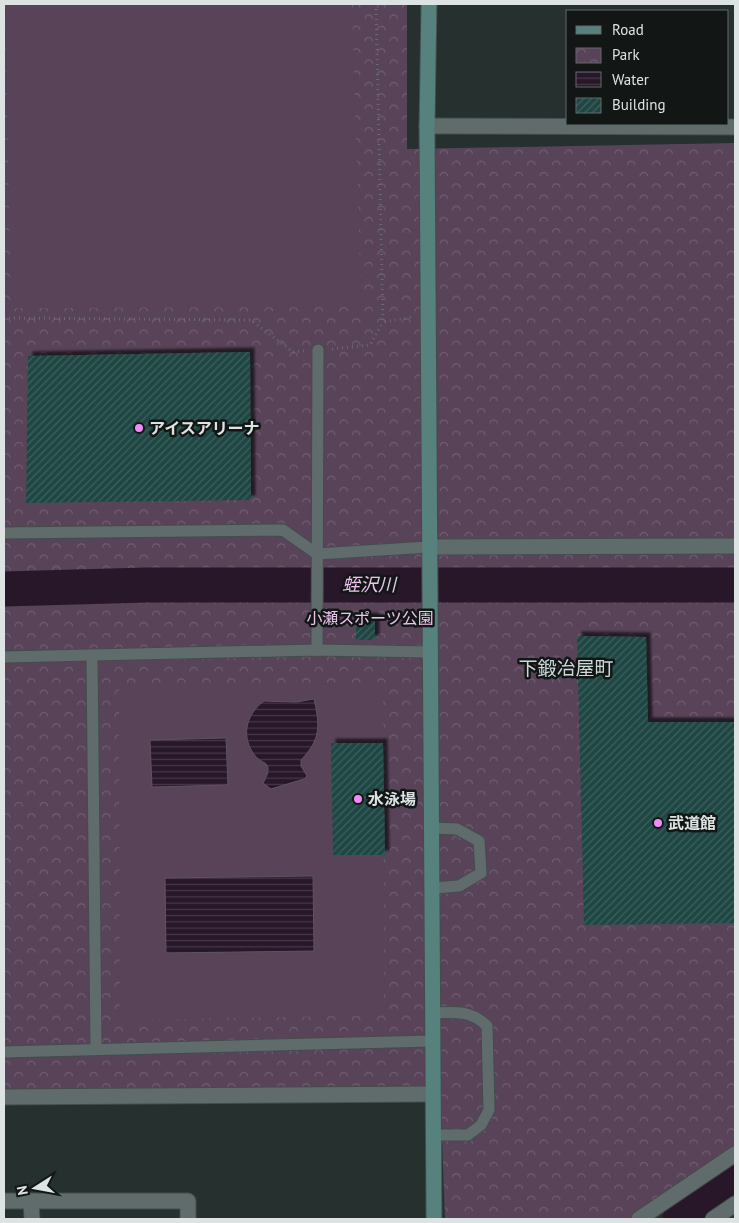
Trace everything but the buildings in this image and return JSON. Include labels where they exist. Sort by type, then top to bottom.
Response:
[{"type":"street","points":[[429,4],[427,126],[429,554],[434,888],[432,1041],[434,1219]]},
{"type":"street","points":[[427,126],[735,128]]},
{"type":"street","points":[[429,554],[735,546]]},
{"type":"street","points":[[4,1097],[432,1094]]},
{"type":"street","points":[[639,1219],[735,1154]]},
{"type":"street","points":[[4,1202],[188,1201],[188,1219]]},
{"type":"street","points":[[31,1202],[32,1219]]},
{"type":"street","points":[[713,1219],[735,1204]]},
{"type":"lane","points":[[317,650],[318,350]]},
{"type":"lane","points":[[4,533],[283,530],[316,554],[429,554]]},
{"type":"lane","points":[[4,657],[317,650],[430,652]]},
{"type":"lane","points":[[92,655],[96,1048]]},
{"type":"lane","points":[[432,828],[457,829],[479,842],[481,873],[459,886],[434,888]]},
{"type":"lane","points":[[433,1013],[465,1012],[480,1018],[487,1026],[489,1110],[481,1125],[468,1134],[433,1135]]},
{"type":"lane","points":[[4,1052],[96,1048],[432,1041]]},
{"type":"path","points":[[4,318],[251,320],[293,352],[370,345],[383,322],[376,4]]},
{"type":"path","points":[[383,322],[428,314]]},
{"type":"green space","name":"小瀬スポーツ公園","points":[[4,4],[407,4],[407,149],[735,143],[735,1148],[635,1219],[445,1219],[440,1088],[4,1094]]},
{"type":"green space","points":[[5,4],[352,4],[361,307],[11,308]]},
{"type":"green space","points":[[383,682],[384,1015],[120,1020],[119,690]]},
{"type":"water","points":[[314,699],[318,725],[317,732],[308,752],[301,760],[301,766],[307,776],[304,779],[271,789],[263,783],[268,772],[267,765],[257,758],[248,743],[247,728],[252,713],[264,701],[296,702]]},
{"type":"water","points":[[226,738],[228,785],[152,787],[150,740]]},
{"type":"water","points":[[313,876],[314,951],[166,953],[165,878]]},
{"type":"waterway","name":"蛭沢川","points":[[4,589],[147,585],[735,585]]},
{"type":"waterway","points":[[680,1219],[735,1183]]},
{"type":"place","name":"アイスアリーナ","points":[[139,428]]},
{"type":"place","name":"水泳場","points":[[358,799]]},
{"type":"place","name":"武道館","points":[[658,823]]},
{"type":"district","name":"下鍛冶屋町","points":[[566,668]]}]
